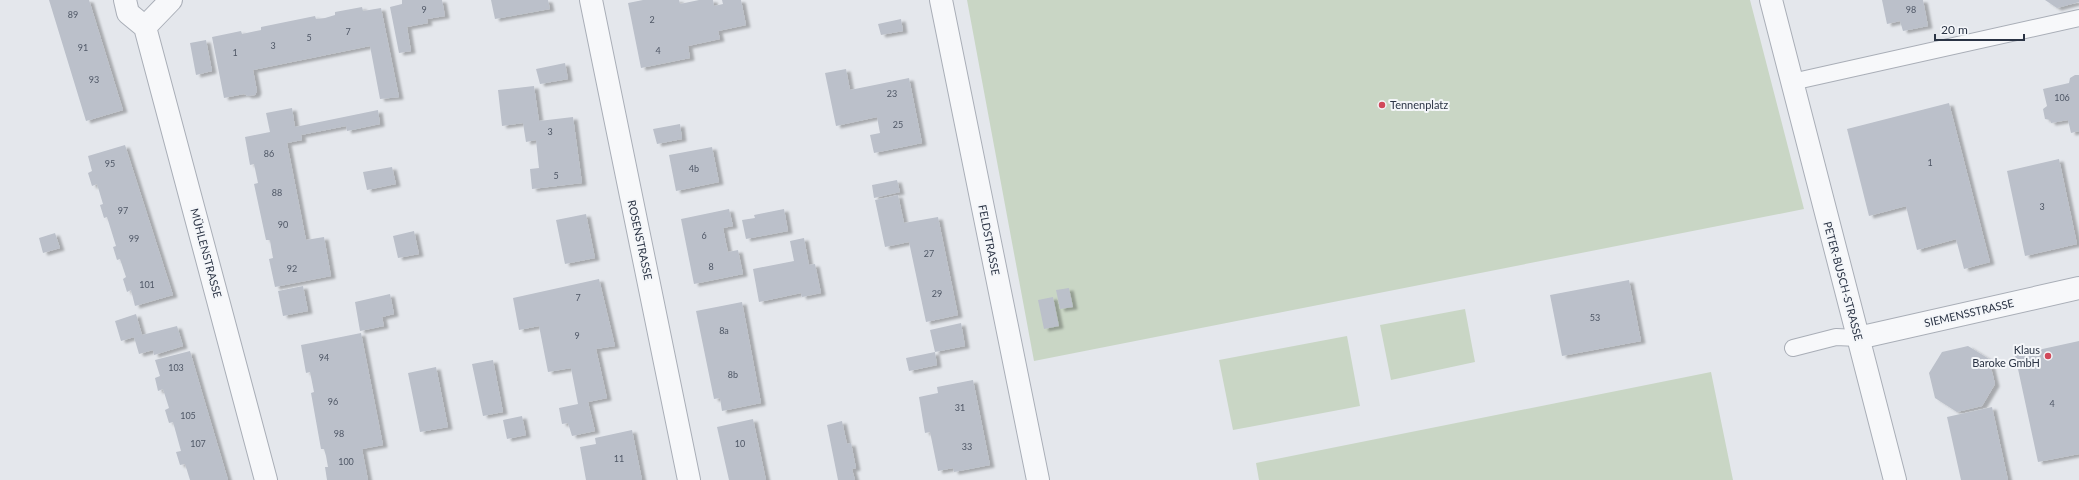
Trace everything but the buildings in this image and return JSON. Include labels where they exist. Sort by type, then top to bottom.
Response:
[{"type":"street","points":[[125,0],[128,13],[145,27],[171,0]]},
{"type":"street","name":"ROSENSTRASSE","points":[[591,0],[688,480]]},
{"type":"street","name":"FELDSTRASSE","points":[[941,0],[1038,480]]},
{"type":"street","name":"PETER-BUSCH-STRASSE","points":[[1770,0],[1895,480]]},
{"type":"street","name":"MÜHLENSTRASSE","points":[[145,27],[266,480]]},
{"type":"street","name":"SIEMENSSTRASSE","points":[[1858,338],[2079,288]]},
{"type":"lane","points":[[1792,82],[2079,18]]},
{"type":"lane","points":[[1793,348],[1836,337],[1858,338]]},
{"type":"green space","name":"Tennenplatz","points":[[967,0],[1750,0],[1804,209],[1034,361]]},
{"type":"green space","points":[[1465,309],[1475,362],[1391,380],[1380,325]]},
{"type":"green space","points":[[1347,336],[1360,406],[1233,430],[1219,360]]},
{"type":"green space","points":[[1711,372],[1733,480],[1259,480],[1256,463]]},
{"type":"place","name":"Tennenplatz","points":[[1382,105]]},
{"type":"place","name":"Klaus Baroke GmbH","points":[[2048,356]]}]
